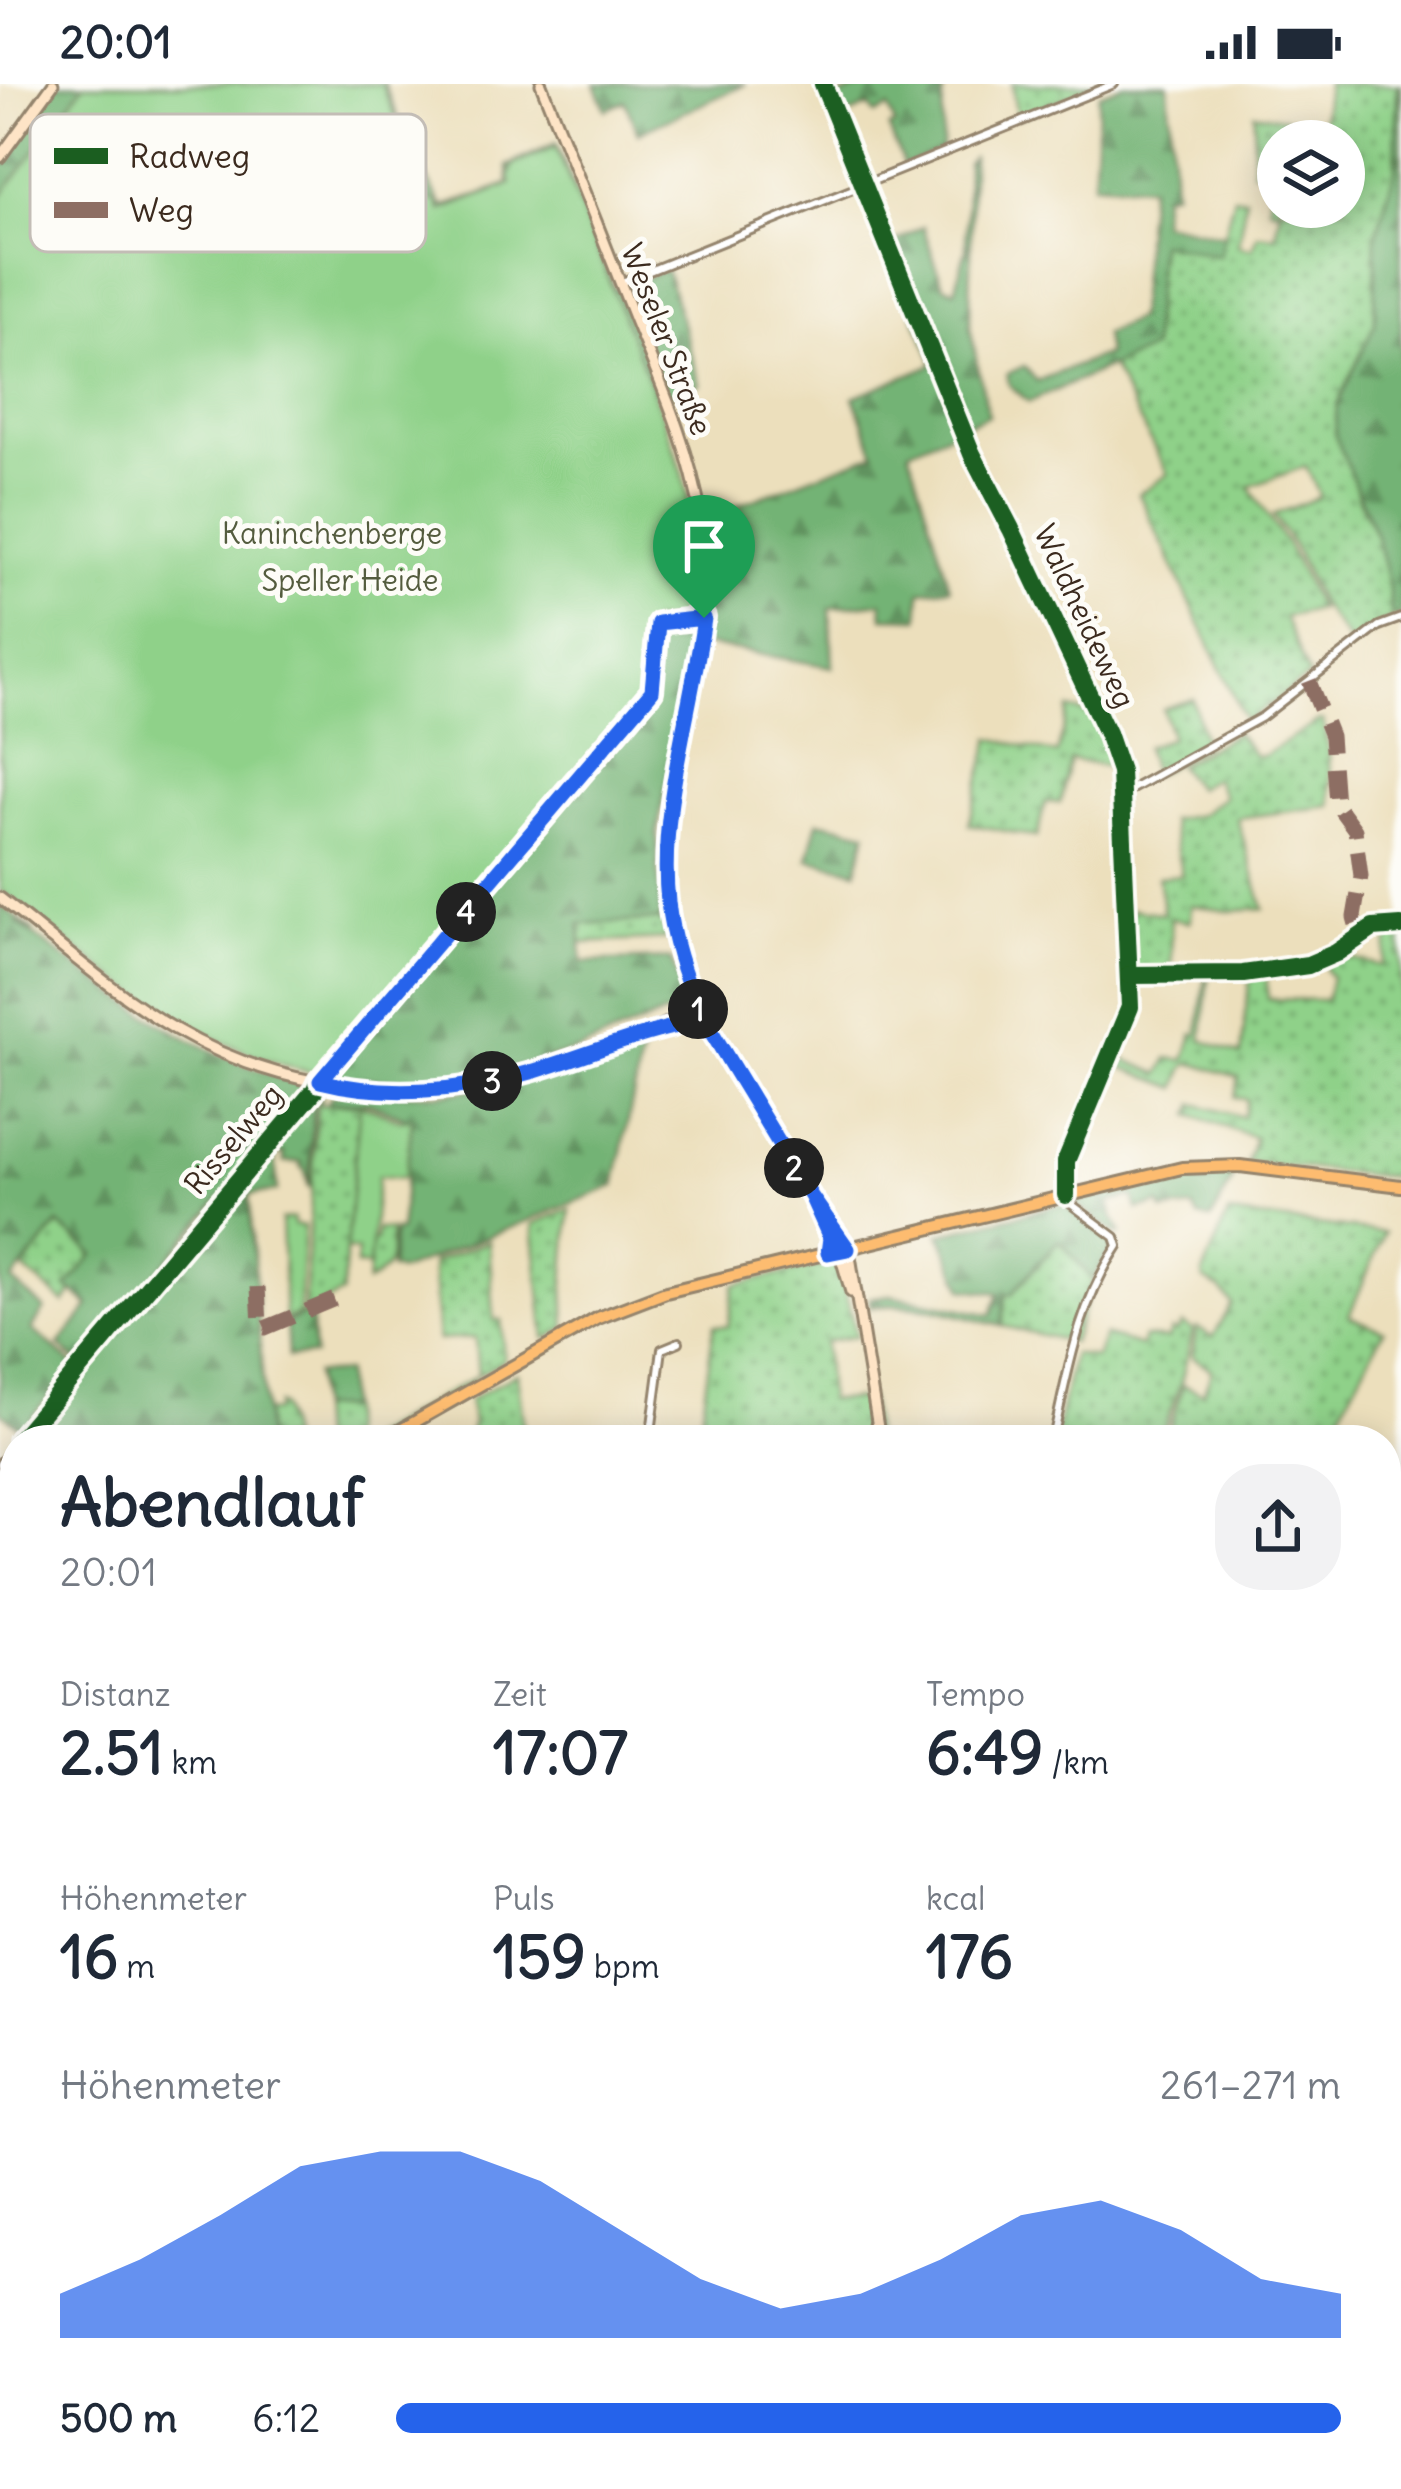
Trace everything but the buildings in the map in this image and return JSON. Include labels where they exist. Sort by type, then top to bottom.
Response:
[{"type":"main road","points":[[31,114],[53,84]]},
{"type":"main road","name":"Weseler Straße","points":[[541,84],[658,376],[693,478],[704,544],[704,620],[666,854],[673,932],[700,1012],[811,1196]]},
{"type":"main road","points":[[0,157],[30,116]]},
{"type":"main road","points":[[0,898],[178,1030],[252,1064],[344,1086],[404,1090],[470,1085],[533,1071],[700,1012]]},
{"type":"main road","points":[[409,1425],[630,1304],[1066,1195],[1182,1168],[1212,1166],[1401,1186]]},
{"type":"main road","points":[[811,1196],[840,1250]]},
{"type":"main road","points":[[811,1196],[840,1250],[858,1313],[877,1425]]},
{"type":"street","name":"Waldheideweg","points":[[824,84],[972,454],[1011,529],[1120,771],[1130,1007],[1066,1161],[1066,1195]]},
{"type":"street","points":[[620,282],[1114,84]]},
{"type":"street","points":[[1121,795],[1262,717],[1379,626],[1401,618]]},
{"type":"street","name":"Risselweg","points":[[31,1425],[652,691],[658,623],[704,620]]},
{"type":"street","points":[[1129,975],[1243,974],[1308,965],[1373,928],[1401,926]]},
{"type":"street","points":[[1056,1425],[1082,1317],[1094,1285],[1118,1246],[1115,1237],[1072,1207],[1066,1195]]},
{"type":"street","points":[[652,1425],[662,1349],[679,1342]]},
{"type":"green space","name":"Kaninchenberge","points":[[57,84],[384,84],[397,114],[35,114]]},
{"type":"green space","name":"Kaninchenberge","points":[[84,84],[382,84],[394,114],[62,114]]},
{"type":"green space","points":[[595,84],[746,84],[638,133],[625,101],[606,110]]},
{"type":"green space","points":[[871,84],[943,84],[942,149],[904,166],[889,128],[895,125],[888,108],[875,115],[869,106],[840,119],[832,99]]},
{"type":"green space","points":[[1012,84],[1096,84],[1017,118]]},
{"type":"green space","points":[[1124,84],[1168,84],[1174,191],[1162,194],[1161,222],[1224,235],[1219,256],[1159,242],[1151,349],[1029,402],[1009,385],[1007,374],[1024,366],[1037,381],[1107,354],[1104,334],[1137,318],[1149,186],[1093,183],[1099,94]]},
{"type":"green space","points":[[1327,84],[1397,84],[1395,170],[1377,235],[1375,324],[1337,405],[1358,497],[1376,536],[1388,580],[1392,617],[1351,645],[1321,605],[1273,515],[1320,497],[1306,466],[1249,487],[1289,548],[1319,609],[1284,617],[1309,676],[1246,722],[1139,494],[1168,474],[1111,366],[1151,349],[1159,241],[1218,256],[1234,196],[1246,198],[1238,245],[1252,249],[1257,234],[1275,236],[1277,228],[1365,228],[1365,120],[1322,120]]},
{"type":"green space","points":[[1397,84],[1401,84],[1401,616],[1392,617],[1376,536],[1335,435],[1337,405],[1375,324],[1376,235],[1395,170]]},
{"type":"green space","points":[[1254,113],[1302,120],[1257,120],[1257,171],[1253,171]]},
{"type":"green space","name":"Kaninchenberge","points":[[30,120],[30,252],[426,252],[426,177],[443,207],[509,184],[508,166],[556,143],[615,289],[666,270],[700,384],[675,395],[654,391],[693,519],[875,453],[854,397],[934,364],[886,247],[923,227],[943,285],[955,290],[966,249],[967,163],[972,158],[970,327],[988,415],[909,450],[950,587],[921,591],[919,618],[883,617],[882,602],[830,608],[833,667],[693,643],[657,833],[661,920],[580,924],[582,962],[671,959],[686,1005],[582,1049],[485,1076],[412,1083],[323,1075],[0,890],[0,161]]},
{"type":"green space","name":"Kaninchenberge","points":[[556,147],[659,407],[682,471],[694,529],[695,617],[651,622],[648,692],[322,1075],[274,1062],[189,1025],[113,976],[0,890],[0,198],[30,157],[30,252],[426,252],[426,191],[441,211],[511,184],[513,165]]},
{"type":"green space","points":[[1193,699],[1205,745],[1153,775],[1145,747],[1171,738],[1163,709]]},
{"type":"green space","points":[[1069,709],[1094,715],[1116,768],[1070,760],[1060,803],[1045,802],[1037,837],[969,824],[991,738],[1057,754]]},
{"type":"green space","points":[[1319,721],[1329,752],[1331,806],[1237,818],[1264,909],[1228,911],[1191,905],[1190,922],[1171,918],[1172,973],[1132,973],[1130,909],[1164,914],[1158,877],[1182,875],[1170,820],[1199,815],[1224,797],[1214,778],[1196,788],[1178,766],[1236,733],[1255,756],[1263,756]]},
{"type":"green space","points":[[818,821],[867,832],[857,871],[808,859]]},
{"type":"green space","points":[[0,905],[35,932],[15,922],[156,1020],[231,1059],[314,1086],[79,1363],[59,1345],[90,1306],[67,1287],[94,1254],[58,1224],[12,1281],[45,1309],[32,1329],[75,1366],[25,1425],[17,1425],[0,1411]]},
{"type":"green space","points":[[661,920],[666,939],[581,943],[580,923]]},
{"type":"green space","points":[[1401,928],[1401,1178],[1247,1162],[1255,1138],[1191,1115],[1195,1104],[1243,1117],[1247,1100],[1235,1097],[1239,1077],[1190,1063],[1177,1088],[1111,1063],[1114,1055],[1160,1074],[1168,1058],[1185,1060],[1193,1034],[1198,1034],[1206,977],[1202,1040],[1241,1055],[1250,975],[1266,973],[1268,999],[1326,1000],[1331,977],[1324,960],[1351,958],[1382,966],[1391,929]]},
{"type":"green space","points":[[644,1042],[615,1186],[401,1271],[391,1269],[394,1231],[400,1231],[412,1120],[366,1102],[327,1104],[331,1096],[350,1092],[439,1094],[491,1087],[606,1057]]},
{"type":"green space","points":[[318,1090],[320,1105],[360,1104],[342,1294],[304,1312]]},
{"type":"green space","points":[[314,1095],[309,1188],[302,1162],[284,1162],[284,1153],[275,1155],[277,1191],[249,1195],[266,1425],[34,1425]]},
{"type":"green space","points":[[360,1104],[400,1120],[412,1119],[405,1178],[378,1176],[369,1267],[356,1266],[357,1251],[346,1250]]},
{"type":"green space","points":[[1235,1175],[1211,1220],[1198,1217],[1193,1208],[1163,1211],[1160,1204],[1137,1210],[1133,1196],[1110,1202],[1121,1233],[1117,1235],[1073,1202],[1174,1179]]},
{"type":"green space","points":[[1064,1204],[1115,1243],[1093,1280],[1059,1240],[1012,1294],[1006,1294],[1002,1326],[920,1308],[870,1307],[870,1298],[890,1295],[992,1315],[999,1293],[964,1289],[940,1234]]},
{"type":"green space","points":[[570,1209],[566,1328],[545,1339],[533,1224]]},
{"type":"green space","points":[[1228,1214],[1384,1233],[1349,1316],[1384,1330],[1334,1425],[1170,1425],[1183,1385],[1203,1393],[1212,1370],[1192,1356],[1197,1328],[1213,1337],[1232,1304],[1203,1274]]},
{"type":"green space","points":[[293,1219],[293,1225],[304,1226],[299,1314],[285,1320],[281,1220]]},
{"type":"green space","points":[[59,1224],[95,1254],[68,1286],[73,1292],[64,1303],[23,1268]]},
{"type":"green space","points":[[377,1229],[390,1230],[391,1256],[382,1272],[367,1283],[372,1240],[376,1240]]},
{"type":"green space","points":[[1060,1239],[1093,1280],[1072,1342],[1002,1326],[1006,1294],[1012,1294]]},
{"type":"green space","points":[[489,1241],[494,1320],[501,1320],[504,1360],[478,1375],[475,1338],[438,1340],[432,1263]]},
{"type":"green space","points":[[838,1262],[856,1336],[824,1342],[828,1400],[869,1399],[873,1425],[700,1425],[714,1325],[728,1326],[734,1285]]},
{"type":"green space","points":[[311,1311],[314,1355],[288,1357],[286,1323]]},
{"type":"green space","points":[[1183,1324],[1193,1330],[1165,1425],[1058,1425],[1073,1354],[1096,1358],[1104,1335],[1141,1346],[1144,1337],[1168,1339],[1171,1330],[1176,1332]]},
{"type":"green space","points":[[345,1372],[347,1407],[317,1409],[315,1374]]},
{"type":"green space","points":[[517,1373],[524,1425],[472,1425],[468,1401]]},
{"type":"green space","points":[[475,1377],[472,1384],[390,1425]]},
{"type":"green space","points":[[277,1404],[281,1406],[286,1425],[266,1425],[265,1412],[276,1411]]},
{"type":"green space","points":[[347,1407],[348,1425],[318,1425],[317,1409]]},
{"type":"marked path","points":[[1309,681],[1331,736],[1336,804],[1355,830],[1361,876],[1354,917],[1359,936]]},
{"type":"marked path","points":[[258,1287],[260,1327],[265,1328],[343,1299]]},
{"type":"cycle path","points":[[823,84],[972,454],[1107,733],[1120,771],[1130,1007],[1066,1161],[1066,1195]]},
{"type":"cycle path","points":[[32,1425],[652,691],[658,623],[704,618]]},
{"type":"cycle path","points":[[1129,975],[1243,974],[1308,965],[1373,928],[1401,926]]},
{"type":"route","points":[[704,618],[658,623],[652,691],[320,1081],[404,1090],[490,1082],[701,1015],[811,1196],[848,1249],[828,1253],[830,1238],[811,1196],[698,1009],[673,932],[667,888],[668,826],[704,618]]},
{"type":"park label","name":"Speller Heide","points":[[350,580]]}]
